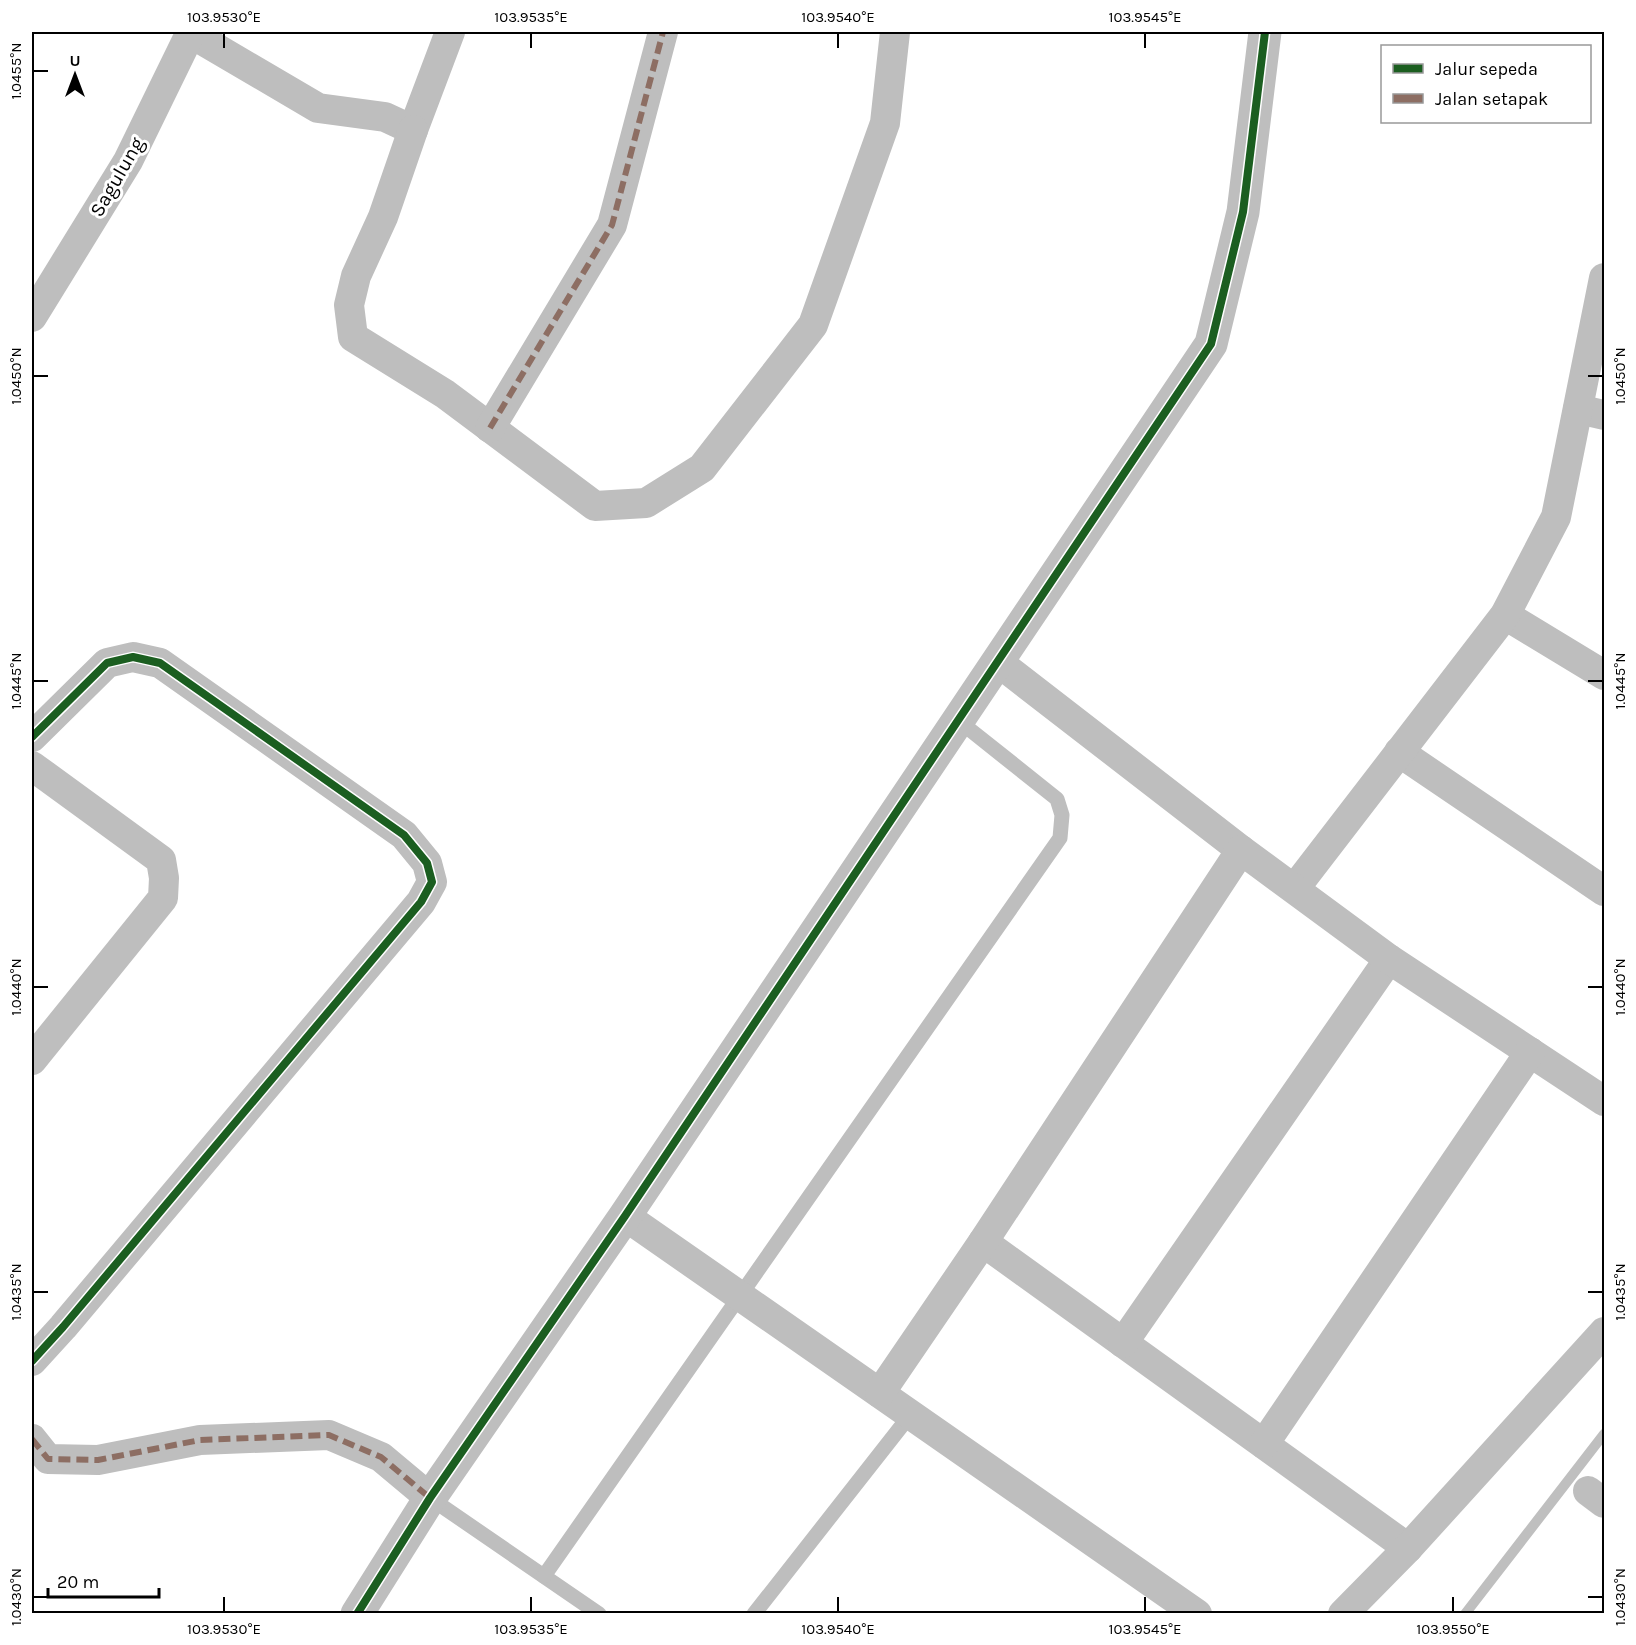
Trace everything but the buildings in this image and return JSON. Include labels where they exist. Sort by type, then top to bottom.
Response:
[{"type":"street","points":[[450,32],[383,217],[356,276],[349,305],[353,336],[445,394],[595,506],[646,502],[702,468],[813,325],[885,123],[895,32]]},
{"type":"street","points":[[490,428],[612,225],[663,32]]},
{"type":"street","points":[[357,1614],[430,1498],[626,1216],[1211,344],[1243,212],[1265,32]]},
{"type":"street","points":[[191,33],[318,108],[385,117],[413,130]]},
{"type":"street","name":"Sagulung","points":[[32,317],[128,161],[191,33]]},
{"type":"street","points":[[1295,888],[1505,615],[1556,517],[1591,412],[1605,278]]},
{"type":"street","points":[[1505,615],[1605,675]]},
{"type":"street","points":[[32,737],[107,663],[133,657],[160,663],[404,835],[427,863],[432,882],[413,911],[32,1361]]},
{"type":"street","points":[[998,662],[1241,850],[1389,959],[1605,1101]]},
{"type":"street","points":[[1399,752],[1605,891]]},
{"type":"street","points":[[32,766],[161,860],[164,878],[163,898],[32,1060]]},
{"type":"street","points":[[880,1393],[983,1242],[1241,850]]},
{"type":"street","points":[[1123,1343],[1389,959]]},
{"type":"street","points":[[1264,1444],[1530,1052]]},
{"type":"street","points":[[626,1216],[1197,1614]]},
{"type":"street","points":[[983,1242],[1408,1548]]},
{"type":"street","points":[[1343,1614],[1408,1548],[1605,1332]]},
{"type":"street","points":[[32,1439],[48,1459],[98,1461],[200,1440],[329,1435],[381,1457],[430,1498]]},
{"type":"lane","points":[[544,1576],[1060,838],[1062,815],[1057,799],[958,721]]},
{"type":"lane","points":[[754,1614],[911,1414]]},
{"type":"lane","points":[[430,1498],[599,1614]]},
{"type":"waterway","points":[[1465,1614],[1604,1434]]},
{"type":"marked path","points":[[490,428],[612,225],[663,32]]},
{"type":"marked path","points":[[32,1439],[48,1459],[98,1460],[200,1440],[329,1435],[381,1457],[430,1498]]},
{"type":"cycle path","points":[[357,1614],[430,1498],[625,1216],[1211,344],[1243,212],[1265,32]]},
{"type":"cycle path","points":[[32,737],[107,663],[133,657],[160,663],[404,835],[427,863],[432,882],[421,902],[32,1361]]}]
